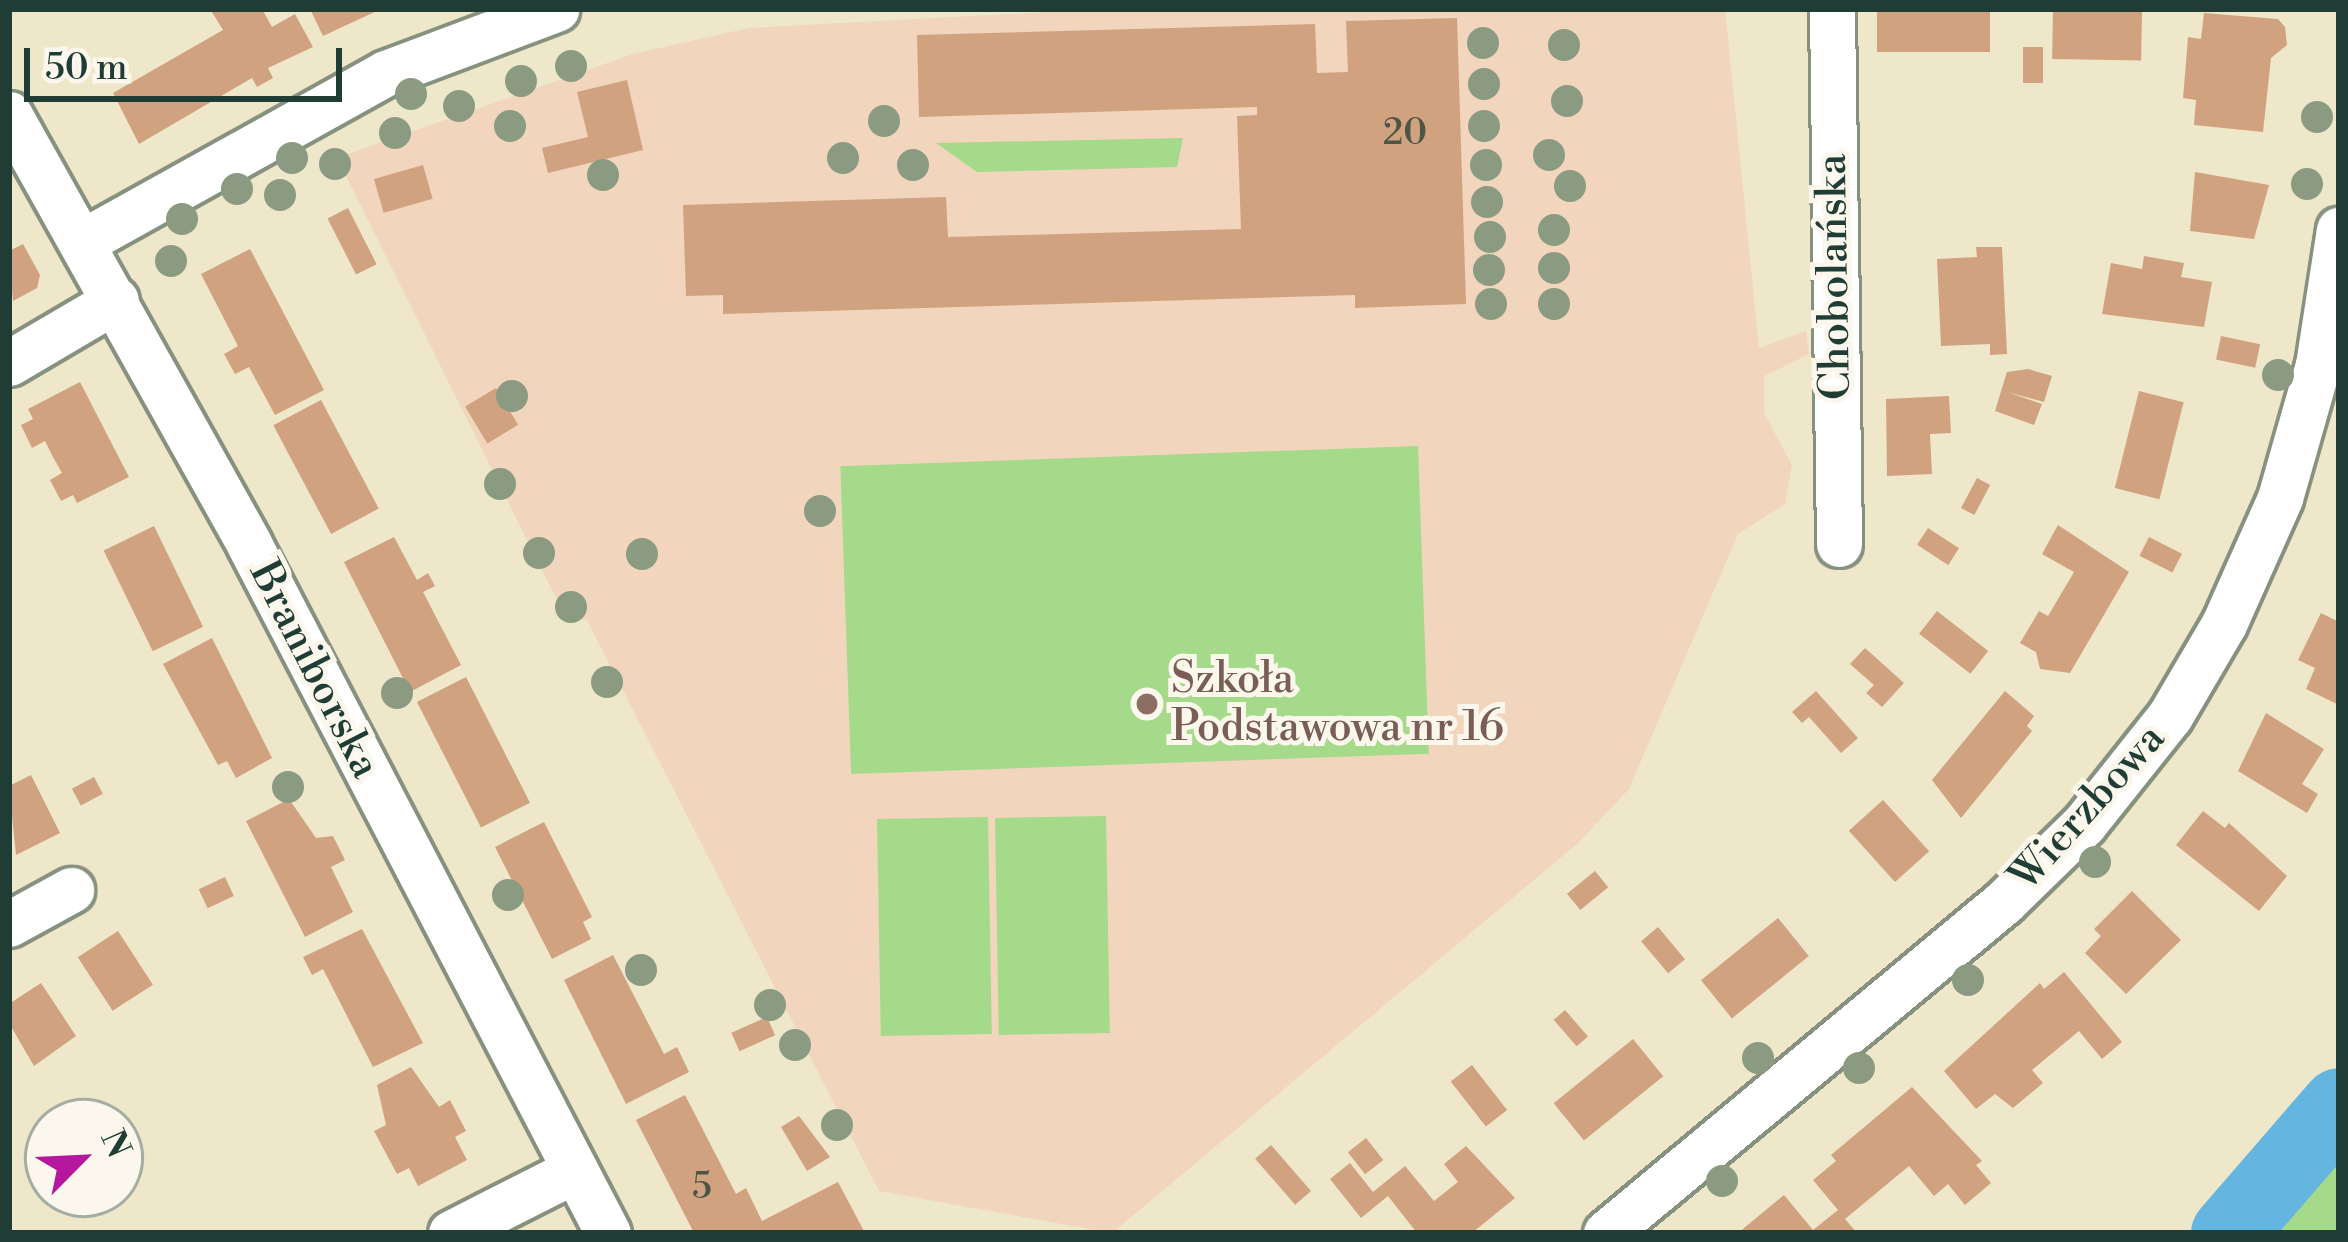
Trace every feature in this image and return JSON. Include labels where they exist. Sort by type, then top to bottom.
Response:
[{"type":"street","points":[[84,241],[369,82],[556,9]]},
{"type":"street","name":"Chobolańska","points":[[1832,9],[1839,544]]},
{"type":"street","name":"Braniborska","points":[[9,114],[116,300],[608,1233]]},
{"type":"street","name":"Wierzbowa","points":[[1606,1233],[2004,902],[2084,824],[2170,716],[2224,624],[2280,497],[2318,365],[2339,230]]},
{"type":"street","points":[[9,362],[116,300]]},
{"type":"street","points":[[9,924],[71,890]]},
{"type":"street","points":[[451,1233],[575,1170]]},
{"type":"shaded area","name":"Szkoła Podstawowa nr 16","points":[[1102,9],[1725,9],[1759,348],[1806,331],[1809,354],[1764,376],[1764,413],[1792,465],[1785,504],[1738,534],[1629,789],[1577,844],[1112,1233],[879,1191],[587,620],[564,614],[337,158],[633,54],[749,28]]},
{"type":"green space","points":[[1183,138],[1177,167],[977,172],[936,143]]},
{"type":"green space","points":[[1418,446],[1429,754],[851,774],[840,466]]},
{"type":"green space","points":[[1106,816],[1110,1033],[999,1035],[995,818]]},
{"type":"green space","points":[[988,817],[992,1034],[881,1036],[877,819]]},
{"type":"green space","points":[[2339,1083],[2339,1233],[2228,1233],[2328,1122]]},
{"type":"building","points":[[210,9],[262,9],[272,27],[295,14],[313,47],[268,68],[273,78],[257,87],[252,78],[139,144],[113,93],[223,30]]},
{"type":"building","points":[[310,9],[381,9],[323,36]]},
{"type":"building","points":[[1877,9],[1990,9],[1990,52],[1877,52]]},
{"type":"building","points":[[2053,9],[2142,11],[2141,61],[2052,59]]},
{"type":"building","points":[[2204,13],[2278,19],[2285,27],[2287,45],[2271,58],[2263,132],[2194,125],[2196,100],[2183,98],[2188,37],[2201,39]]},
{"type":"building","points":[[1457,18],[1466,304],[1355,308],[1355,295],[723,314],[723,295],[686,296],[683,205],[946,197],[948,237],[1241,229],[1237,116],[1257,115],[1257,107],[919,117],[917,35],[1315,24],[1317,73],[1348,72],[1346,21]]},
{"type":"building","points":[[2023,47],[2043,47],[2043,83],[2023,83]]},
{"type":"building","points":[[627,80],[643,150],[548,173],[542,148],[588,137],[577,92]]},
{"type":"building","points":[[423,165],[433,199],[384,213],[374,179]]},
{"type":"building","points":[[2195,172],[2269,185],[2254,239],[2190,231]]},
{"type":"building","points":[[348,208],[377,264],[356,275],[328,218]]},
{"type":"building","points":[[23,244],[40,275],[37,288],[13,301],[9,251]]},
{"type":"building","points":[[1976,247],[2002,247],[2007,354],[1990,355],[1990,344],[1941,346],[1937,259],[1977,257]]},
{"type":"building","points":[[250,249],[324,390],[275,415],[249,367],[235,374],[224,354],[238,346],[201,274]]},
{"type":"building","points":[[2144,256],[2184,263],[2181,277],[2212,282],[2204,327],[2102,314],[2111,263],[2142,269]]},
{"type":"building","points":[[2221,336],[2260,344],[2255,368],[2216,359]]},
{"type":"building","points":[[2028,369],[2052,376],[2044,402],[2007,392],[2042,404],[2034,425],[1995,411],[2007,372]]},
{"type":"building","points":[[80,382],[129,477],[77,503],[73,495],[61,501],[50,480],[62,473],[45,441],[32,448],[21,425],[33,419],[28,409]]},
{"type":"building","points":[[496,388],[518,425],[487,443],[465,407]]},
{"type":"building","points":[[2139,391],[2184,402],[2159,499],[2115,488]]},
{"type":"building","points":[[1949,396],[1951,433],[1930,434],[1932,474],[1887,476],[1886,399]]},
{"type":"building","points":[[321,400],[379,509],[331,534],[273,425]]},
{"type":"building","points":[[1977,478],[1990,485],[1974,515],[1961,508]]},
{"type":"building","points":[[2058,525],[2129,572],[2070,673],[2040,669],[2036,652],[2020,643],[2039,611],[2048,616],[2074,572],[2042,554]]},
{"type":"building","points":[[154,526],[203,627],[153,651],[104,551]]},
{"type":"building","points":[[1928,528],[1959,548],[1948,565],[1917,545]]},
{"type":"building","points":[[394,537],[417,580],[428,573],[435,586],[423,592],[461,665],[410,692],[344,562]]},
{"type":"building","points":[[2149,537],[2182,554],[2172,573],[2139,556]]},
{"type":"building","points":[[1937,611],[1988,651],[1970,674],[1919,634]]},
{"type":"building","points":[[2321,613],[2339,622],[2339,705],[2306,689],[2315,668],[2298,660]]},
{"type":"building","points":[[212,638],[272,758],[236,778],[227,761],[218,765],[163,664]]},
{"type":"building","points":[[1865,648],[1904,683],[1882,707],[1866,693],[1874,685],[1850,664]]},
{"type":"building","points":[[466,677],[530,803],[481,828],[417,702]]},
{"type":"building","points":[[1816,691],[1858,738],[1841,753],[1809,717],[1802,723],[1792,712]]},
{"type":"building","points":[[2005,691],[2034,716],[2027,726],[2032,731],[1961,818],[1932,780]]},
{"type":"building","points":[[2266,713],[2324,749],[2302,784],[2318,794],[2307,813],[2238,771]]},
{"type":"building","points":[[31,775],[60,833],[16,855],[9,786]]},
{"type":"building","points":[[94,777],[103,794],[81,806],[72,789]]},
{"type":"building","points":[[289,799],[316,838],[333,836],[345,860],[331,867],[353,912],[305,937],[246,821]]},
{"type":"building","points":[[1883,800],[1929,851],[1895,882],[1849,831]]},
{"type":"building","points":[[2203,811],[2225,828],[2229,823],[2287,876],[2259,911],[2176,845]]},
{"type":"building","points":[[544,822],[592,917],[583,922],[591,939],[552,959],[495,847]]},
{"type":"building","points":[[1595,871],[1608,887],[1580,910],[1567,894]]},
{"type":"building","points":[[225,877],[234,896],[208,908],[199,889]]},
{"type":"building","points":[[2132,891],[2181,940],[2126,994],[2085,953],[2101,936],[2094,929]]},
{"type":"building","points":[[1778,918],[1809,956],[1732,1018],[1701,980]]},
{"type":"building","points":[[1658,927],[1685,959],[1668,973],[1641,941]]},
{"type":"building","points":[[362,929],[423,1043],[373,1067],[323,969],[312,975],[303,957]]},
{"type":"building","points":[[118,931],[153,985],[113,1011],[78,957]]},
{"type":"building","points":[[613,955],[664,1054],[677,1047],[689,1072],[626,1104],[564,980]]},
{"type":"building","points":[[2064,972],[2122,1042],[2102,1059],[2079,1031],[2032,1070],[2043,1083],[2013,1108],[1995,1094],[1976,1109],[1944,1071],[2040,983],[2044,989]]},
{"type":"building","points":[[41,983],[76,1036],[34,1066],[9,1023],[9,1004]]},
{"type":"building","points":[[1565,1010],[1588,1036],[1577,1046],[1554,1020]]},
{"type":"building","points":[[767,1017],[775,1035],[740,1051],[731,1033]]},
{"type":"building","points":[[1633,1039],[1663,1076],[1584,1140],[1554,1103]]},
{"type":"building","points":[[1472,1065],[1507,1110],[1486,1127],[1451,1082]]},
{"type":"building","points":[[411,1067],[439,1107],[450,1100],[466,1131],[455,1137],[467,1160],[418,1186],[409,1168],[397,1174],[374,1131],[386,1125],[377,1085]]},
{"type":"building","points":[[1912,1087],[1982,1161],[1976,1165],[1991,1183],[1965,1205],[1948,1184],[1934,1196],[1909,1166],[1845,1219],[1857,1233],[1738,1233],[1784,1195],[1813,1230],[1838,1210],[1813,1180],[1836,1161],[1831,1155]]},
{"type":"building","points":[[685,1095],[736,1194],[746,1188],[762,1221],[838,1182],[865,1233],[694,1233],[636,1120]]},
{"type":"building","points":[[799,1116],[830,1157],[807,1171],[781,1127]]},
{"type":"building","points":[[1366,1138],[1383,1160],[1365,1174],[1348,1152]]},
{"type":"building","points":[[1271,1145],[1311,1191],[1295,1205],[1255,1159]]},
{"type":"building","points":[[1466,1146],[1515,1198],[1472,1233],[1417,1233],[1388,1196],[1361,1218],[1330,1179],[1350,1163],[1373,1192],[1405,1166],[1434,1201],[1458,1182],[1444,1164]]},
{"type":"waterway","points":[[2228,1233],[2339,1105]]},
{"type":"place","name":"Szkoła Podstawowa nr 16","points":[[1147,704]]}]
